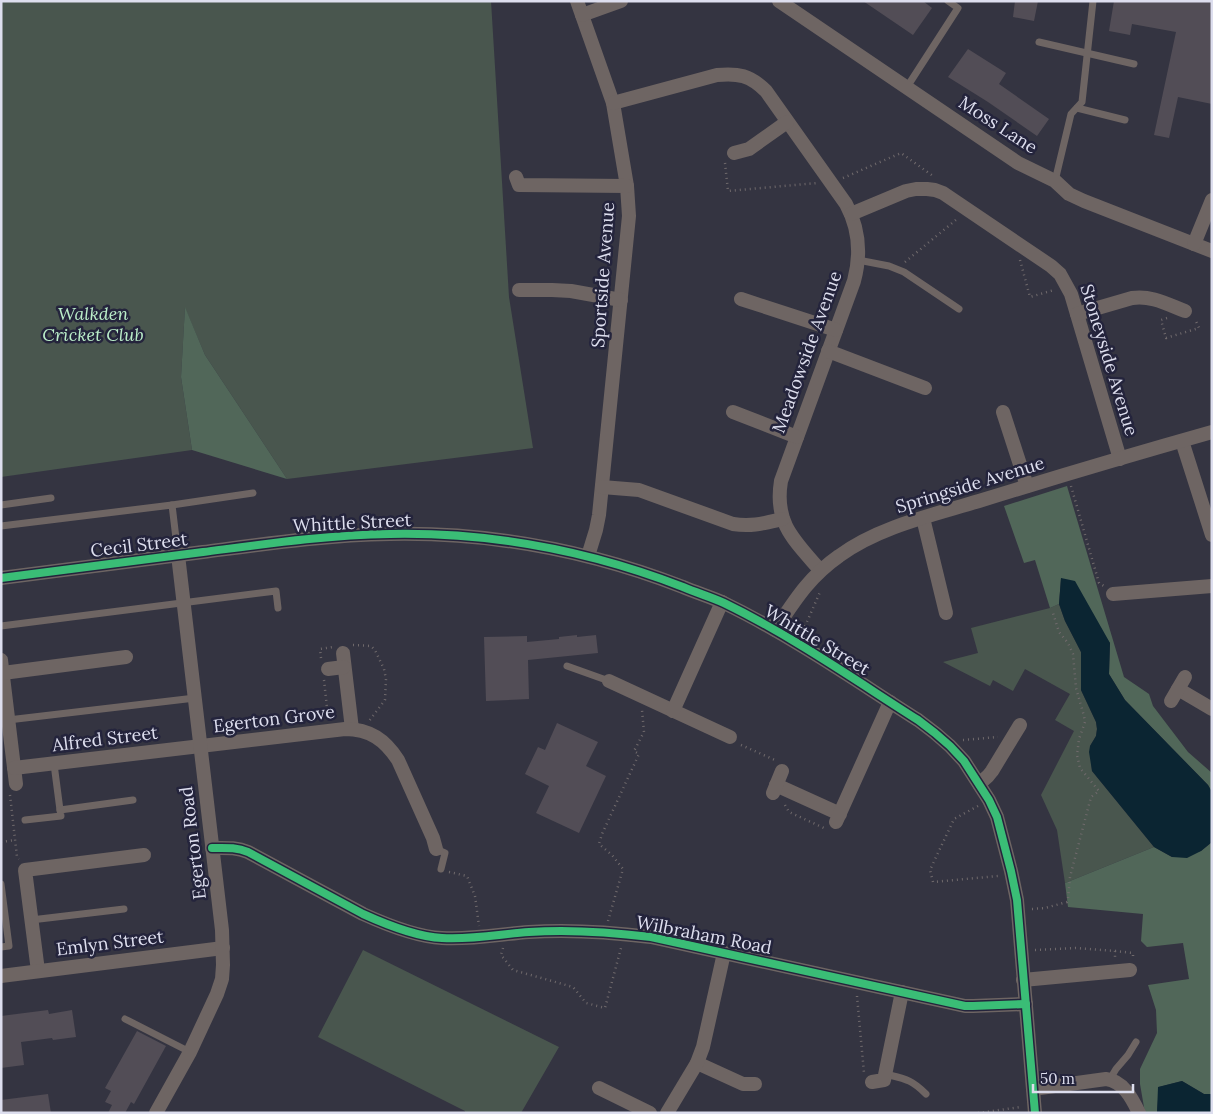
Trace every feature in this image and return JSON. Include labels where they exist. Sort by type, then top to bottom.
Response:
[{"type":"street","points":[[580,8],[621,1]]},
{"type":"street","name":"Moss Lane","points":[[779,1],[1018,162],[1055,181],[1069,194],[1212,251]]},
{"type":"street","name":"Sportside Avenue","points":[[580,8],[613,103],[627,186],[629,216],[602,487],[596,530],[588,556]]},
{"type":"street","name":"Meadowside Avenue","points":[[613,103],[716,75],[735,74],[750,78],[766,91],[846,204],[851,214],[855,226],[858,260],[854,282],[781,481],[779,494],[782,519],[787,529],[793,539],[820,570]]},
{"type":"street","points":[[734,153],[749,149],[787,122]]},
{"type":"street","points":[[516,177],[519,185],[627,186]]},
{"type":"street","name":"Stoneyside Avenue","points":[[851,214],[906,191],[916,189],[935,190],[943,193],[1025,248],[1060,274],[1068,287],[1077,314],[1120,459]]},
{"type":"street","points":[[1194,244],[1212,200]]},
{"type":"street","points":[[519,290],[552,290],[621,300]]},
{"type":"street","points":[[1077,314],[1141,297],[1149,298],[1175,312]]},
{"type":"street","points":[[741,299],[836,330]]},
{"type":"street","points":[[828,351],[925,388]]},
{"type":"street","points":[[733,412],[797,437]]},
{"type":"street","points":[[1002,419],[1027,486]]},
{"type":"street","name":"Springside Avenue","points":[[775,630],[797,596],[820,570],[839,555],[874,535],[1027,486],[1212,432]]},
{"type":"street","points":[[1182,440],[1212,535]]},
{"type":"street","points":[[602,487],[639,490],[733,524],[744,526],[756,526],[782,519]]},
{"type":"street","points":[[924,518],[946,613]]},
{"type":"street","name":"Whittle Street","points":[[280,542],[354,535],[421,534],[474,537],[514,542],[554,548],[588,556],[651,575],[722,602],[775,630],[924,724],[952,747],[964,761],[989,800],[997,817],[1012,874],[1018,911],[1035,1109]]},
{"type":"street","name":"Cecil Street","points":[[1,578],[280,542]]},
{"type":"street","name":"Egerton Road","points":[[156,1113],[190,1052],[217,994],[224,965],[224,948],[178,555]]},
{"type":"street","points":[[1113,594],[1212,586]]},
{"type":"street","points":[[673,711],[722,602]]},
{"type":"street","points":[[16,784],[6,723],[2,667],[126,657]]},
{"type":"street","name":"Egerton Grove","points":[[328,669],[343,660],[352,729]]},
{"type":"street","points":[[609,681],[730,737]]},
{"type":"street","points":[[1178,689],[1212,709]]},
{"type":"street","points":[[782,771],[774,789],[838,818],[890,702]]},
{"type":"street","points":[[979,784],[992,771],[1018,728]]},
{"type":"street","name":"Egerton Grove","points":[[200,746],[352,729],[370,733],[392,750],[395,770],[433,838],[436,850]]},
{"type":"street","name":"Alfred Street","points":[[14,768],[200,746]]},
{"type":"street","name":"Wilbraham Road","points":[[212,848],[232,848],[248,852],[380,922],[400,929],[440,938],[574,931],[651,937],[965,1006],[1026,1004]]},
{"type":"street","points":[[38,971],[25,870],[144,856]]},
{"type":"street","name":"Emlyn Street","points":[[1,976],[224,948]]},
{"type":"street","points":[[667,1113],[697,1064],[703,1048],[724,953]]},
{"type":"street","points":[[1023,980],[1123,970],[1115,957]]},
{"type":"street","points":[[872,1082],[884,1080],[902,992]]},
{"type":"street","points":[[697,1064],[743,1084],[755,1084]]},
{"type":"street","points":[[1034,1089],[1110,1079],[1116,1081],[1129,1095],[1139,1113]]},
{"type":"street","points":[[598,1088],[650,1113]]},
{"type":"lane","points":[[907,88],[958,8],[948,1]]},
{"type":"lane","points":[[1055,181],[1071,114],[1082,102],[1092,1]]},
{"type":"lane","points":[[1040,42],[1134,64]]},
{"type":"lane","points":[[1077,108],[1125,120]]},
{"type":"lane","points":[[858,260],[889,266],[904,272],[959,309]]},
{"type":"lane","points":[[1,526],[253,493]]},
{"type":"lane","points":[[1,505],[51,498]]},
{"type":"lane","points":[[172,505],[178,555]]},
{"type":"lane","points":[[1,626],[276,591],[278,608]]},
{"type":"lane","points":[[567,666],[609,681]]},
{"type":"lane","points":[[6,723],[194,698]]},
{"type":"lane","points":[[25,820],[61,816],[54,764]]},
{"type":"lane","points":[[60,810],[133,800]]},
{"type":"lane","points":[[436,850],[445,853],[441,869]]},
{"type":"lane","points":[[1,884],[9,946],[1,947]]},
{"type":"lane","points":[[31,920],[124,909]]},
{"type":"lane","points":[[125,1019],[190,1052]]},
{"type":"lane","points":[[1110,1079],[1136,1042]]},
{"type":"lane","points":[[885,1074],[916,1083],[926,1094]]},
{"type":"path","points":[[734,153],[724,154],[728,191],[830,183],[901,153],[938,180],[943,193]]},
{"type":"path","points":[[896,270],[968,210]]},
{"type":"path","points":[[1025,248],[1019,258],[1030,297],[1068,287]]},
{"type":"path","points":[[1192,309],[1199,328],[1166,338],[1161,320],[1175,312],[1192,309]]},
{"type":"path","points":[[1067,474],[1099,583],[1113,594]]},
{"type":"path","points":[[797,644],[826,578],[820,570]]},
{"type":"path","points":[[1018,911],[1045,908],[1066,902],[1068,899],[1070,877],[1091,797],[1098,791],[1080,768],[1077,755],[1079,739],[1085,722],[1084,716],[1076,688],[1073,654],[1068,643],[1059,632],[1052,610]]},
{"type":"path","points":[[605,932],[623,869],[612,855],[599,844],[639,754],[634,751],[644,732],[641,696]]},
{"type":"path","points":[[952,747],[962,740],[1018,728]]},
{"type":"path","points":[[730,737],[742,746],[780,763],[782,771]]},
{"type":"path","points":[[16,784],[9,792],[18,857],[25,870]]},
{"type":"path","points":[[774,789],[770,799],[786,806],[789,812],[832,832],[838,818]]},
{"type":"path","points":[[989,800],[954,819],[930,870],[933,882],[1012,874]]},
{"type":"path","points":[[1,842],[15,840]]},
{"type":"path","points":[[441,869],[467,876],[475,896],[481,937]]},
{"type":"path","points":[[506,934],[501,956],[512,970],[573,987],[586,1003],[605,1008],[624,934]]},
{"type":"path","points":[[1021,951],[1075,948],[1115,951],[1115,957]]},
{"type":"path","points":[[855,982],[865,1083],[872,1082]]},
{"type":"path","points":[[978,1113],[1035,1109]]},
{"type":"green space","name":"Walkden Cricket Club","points":[[1,1],[491,1],[509,297],[533,448],[287,479],[205,355],[185,308],[181,377],[192,450],[1,477]]},
{"type":"green space","points":[[185,307],[205,355],[287,479],[192,450],[181,377]]},
{"type":"green space","points":[[1067,486],[1124,677],[1149,694],[1153,706],[1188,752],[1212,773],[1212,792],[1208,785],[1125,700],[1109,674],[1110,643],[1061,578],[1059,604],[1050,608],[1035,560],[1024,563],[1004,506]]},
{"type":"green space","points":[[1059,604],[1065,621],[1081,652],[1081,690],[1096,722],[1096,736],[1090,746],[1092,771],[1154,847],[1065,883],[1057,830],[1041,795],[1074,731],[1055,720],[1070,694],[1025,669],[1013,691],[993,680],[990,686],[943,662],[978,653],[971,628]]},
{"type":"green space","points":[[1212,842],[1212,1094],[1204,1094],[1182,1081],[1159,1087],[1157,1113],[1145,1113],[1140,1084],[1140,1069],[1157,1033],[1156,1010],[1148,985],[1189,979],[1183,943],[1147,947],[1141,941],[1143,914],[1068,907],[1065,883],[1154,847],[1172,857],[1201,851]]},
{"type":"green space","points":[[363,950],[559,1047],[521,1113],[465,1113],[465,1111],[318,1037]]},
{"type":"water","points":[[1061,578],[1075,581],[1110,643],[1109,674],[1125,700],[1208,785],[1212,792],[1212,842],[1201,851],[1187,858],[1172,857],[1154,847],[1092,771],[1089,752],[1096,736],[1096,722],[1081,690],[1081,652],[1065,621],[1059,604]]},
{"type":"water","points":[[1182,1081],[1204,1094],[1212,1094],[1212,1113],[1157,1113],[1158,1087]]},
{"type":"building","points":[[863,1],[923,1],[932,8],[913,35]]},
{"type":"building","points":[[1015,1],[1038,1],[1034,21],[1013,17]]},
{"type":"building","points":[[1114,1],[1212,1],[1212,104],[1178,97],[1169,138],[1154,135],[1176,32],[1132,24],[1130,35],[1109,31]]},
{"type":"building","points":[[968,49],[1006,73],[999,84],[1049,119],[1037,136],[948,77]]},
{"type":"building","points":[[577,635],[577,637],[596,635],[598,653],[528,660],[529,699],[486,701],[484,637],[527,636],[527,642]]},
{"type":"building","points":[[557,723],[598,742],[586,766],[606,776],[579,833],[536,813],[549,786],[525,774],[538,747],[545,750]]},
{"type":"building","points":[[48,1010],[49,1014],[72,1010],[76,1037],[21,1042],[24,1065],[1,1068],[1,1016]]},
{"type":"building","points":[[137,1031],[166,1046],[134,1104],[131,1102],[125,1113],[108,1113],[112,1105],[105,1102],[111,1091],[105,1088]]},
{"type":"building","points":[[48,1094],[51,1113],[2,1113],[1,1100]]},
{"type":"cycle path","points":[[1,578],[296,540],[343,536],[428,534],[503,540],[540,546],[612,563],[648,574],[719,601],[749,616],[823,659],[935,733],[964,761],[989,800],[997,817],[1017,900],[1035,1113]]},
{"type":"cycle path","points":[[212,848],[244,850],[363,914],[412,933],[442,938],[560,931],[636,935],[965,1006],[1026,1004]]}]
